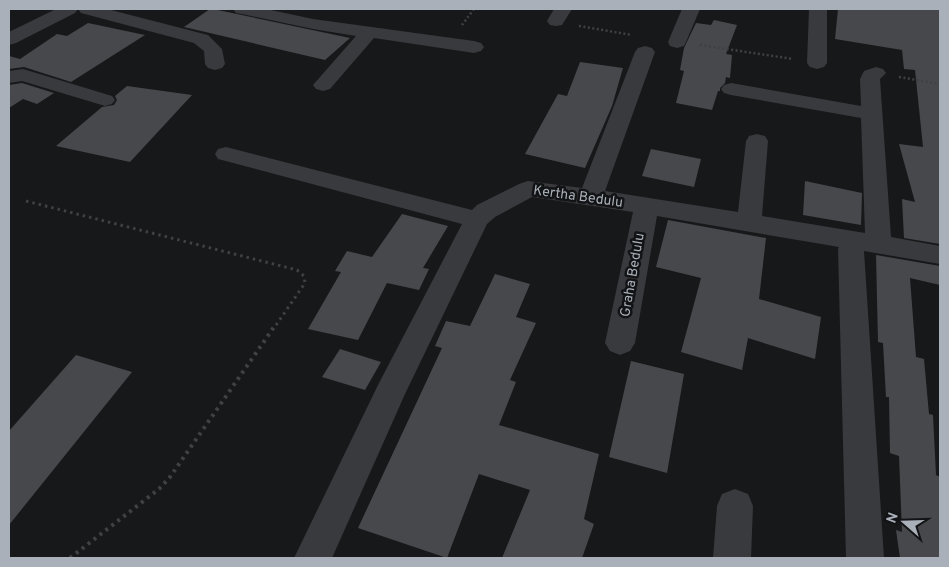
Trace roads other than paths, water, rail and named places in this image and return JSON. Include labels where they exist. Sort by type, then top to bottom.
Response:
[{"type":"street","points":[[9,38],[69,9]]},
{"type":"street","points":[[87,9],[201,39],[213,49],[216,56],[215,64]]},
{"type":"street","points":[[242,9],[306,23],[474,47]]},
{"type":"street","points":[[678,42],[691,9]]},
{"type":"street","points":[[817,63],[818,9]]},
{"type":"street","points":[[323,84],[370,31]]},
{"type":"street","points":[[591,197],[645,52]]},
{"type":"street","points":[[865,558],[865,247],[872,114],[870,79],[871,75],[876,73]]},
{"type":"street","points":[[9,77],[23,75],[105,100]]},
{"type":"street","points":[[731,89],[872,114]]},
{"type":"street","points":[[750,222],[757,141]]},
{"type":"street","points":[[226,154],[477,220]]},
{"type":"street","name":"Kertha Bedulu","points":[[313,558],[389,394],[477,220],[486,211],[528,190],[552,191],[750,222],[865,247],[940,255]]},
{"type":"street","name":"Graha Bedulu","points":[[620,343],[646,207]]},
{"type":"street","points":[[732,558],[735,506]]}]
